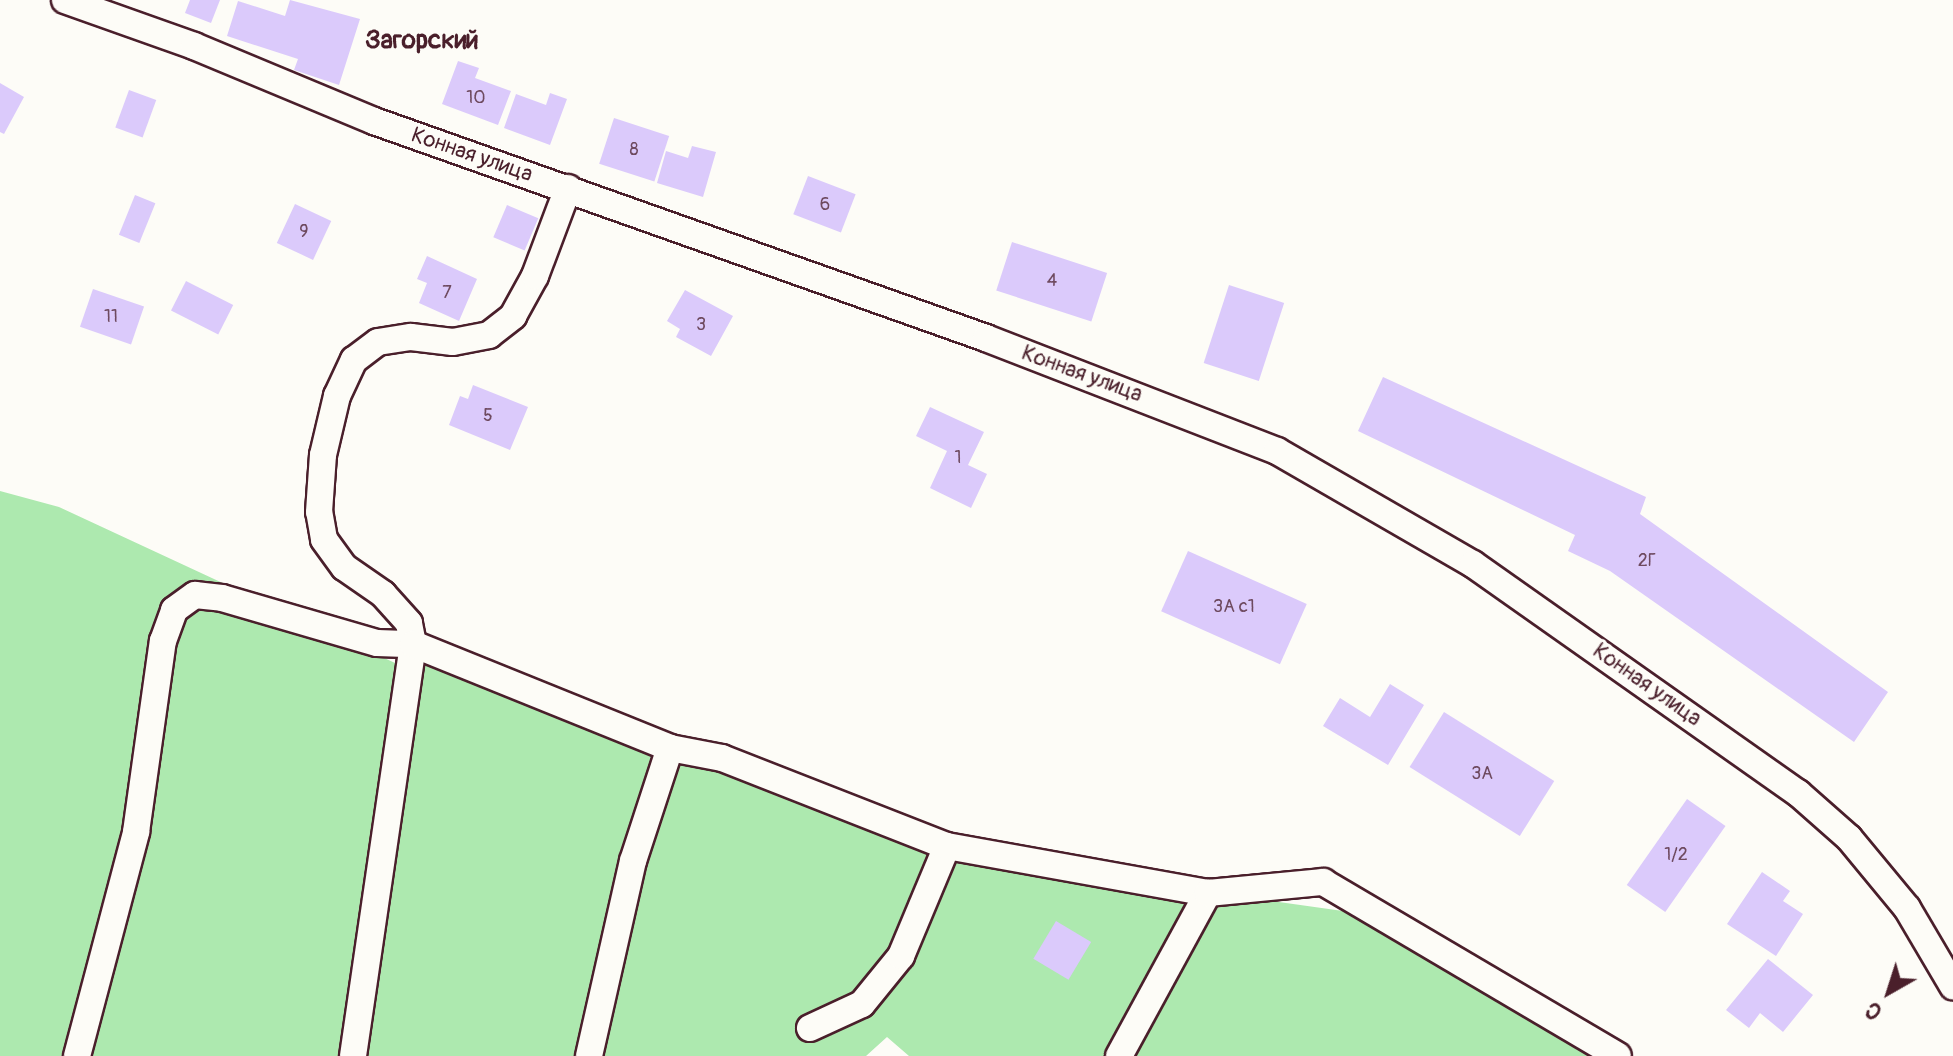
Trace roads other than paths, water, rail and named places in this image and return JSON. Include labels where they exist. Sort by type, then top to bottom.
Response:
[{"type":"street","name":"Конная улица","points":[[65,0],[194,46],[374,121],[568,188],[1174,408],[1277,451],[1359,495],[1473,564],[1798,793],[1849,838],[1907,908],[1953,986]]},
{"type":"street","points":[[353,1056],[413,644],[409,623],[383,594],[344,567],[324,539],[319,512],[323,455],[337,396],[354,360],[378,342],[411,337],[453,342],[489,335],[513,316],[535,276],[568,188]]},
{"type":"street","points":[[77,1056],[136,832],[163,641],[174,610],[195,595],[222,598],[377,643],[413,644],[670,748],[722,758],[947,846],[1208,893],[1323,882],[1618,1056]]},
{"type":"street","points":[[589,1056],[633,861],[670,748]]},
{"type":"street","points":[[810,1028],[862,1004],[901,956],[947,846]]},
{"type":"street","points":[[1119,1056],[1208,893]]},
{"type":"district","name":"Загорский","points":[[422,41]]}]
